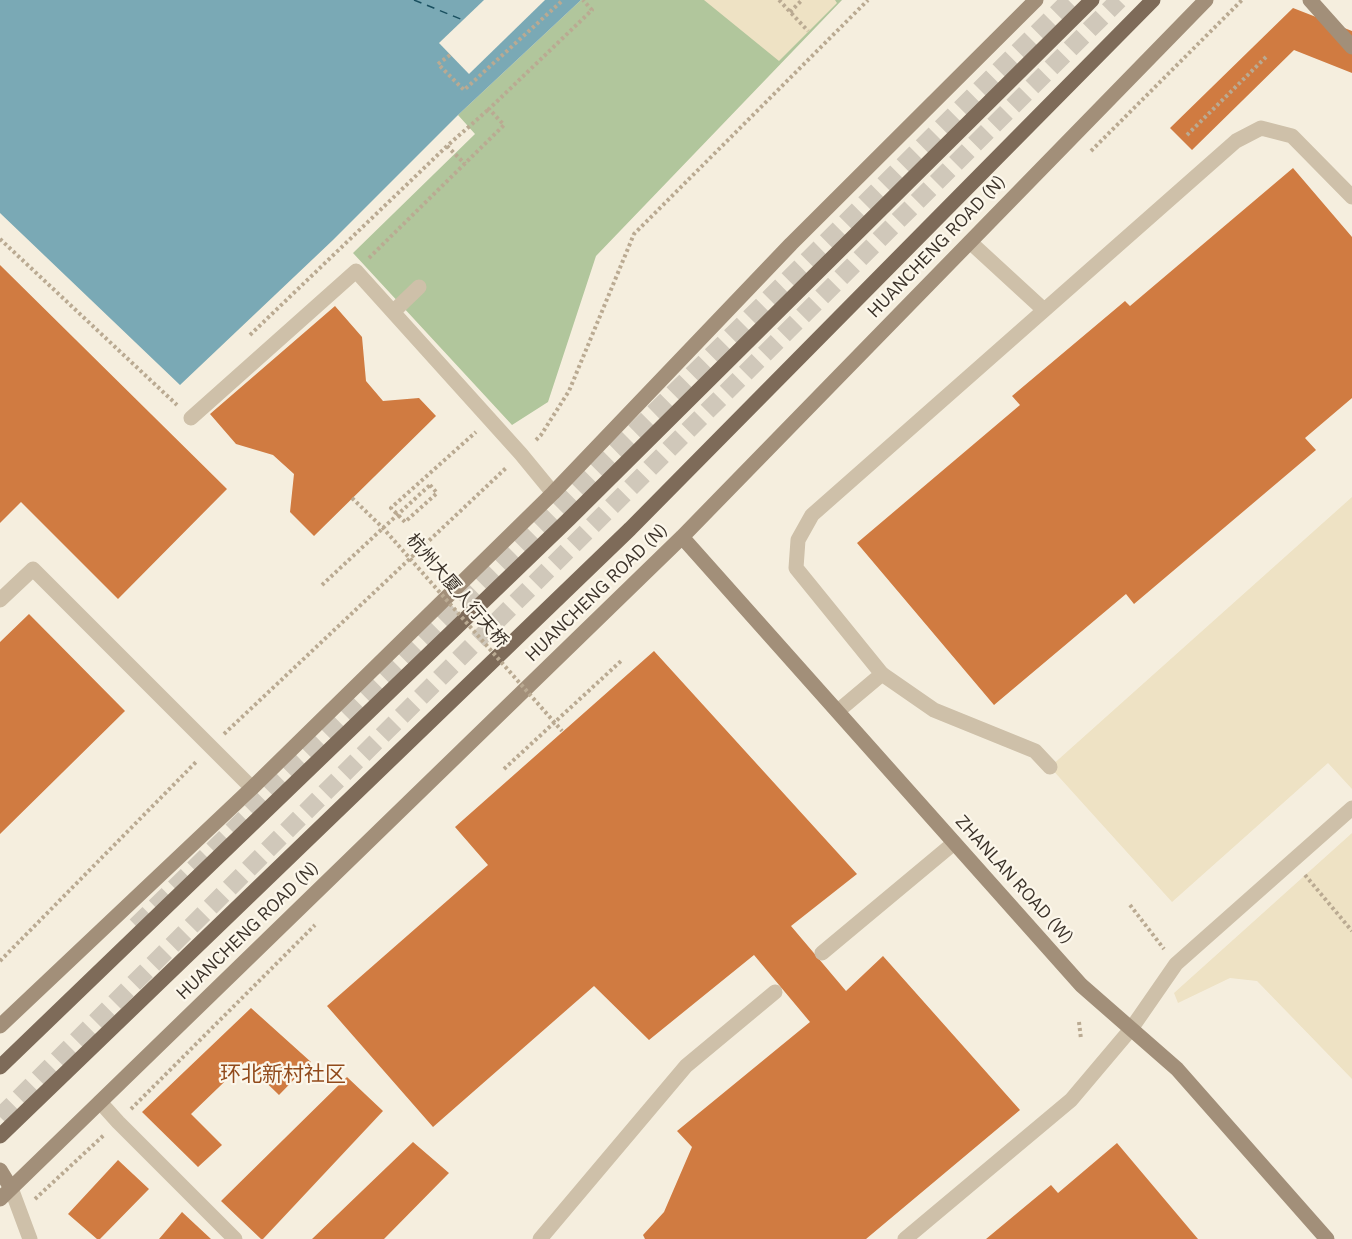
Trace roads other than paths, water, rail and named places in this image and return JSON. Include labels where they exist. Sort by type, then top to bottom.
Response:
[{"type":"main road","points":[[0,1026],[252,788],[553,493],[791,244],[1036,0]]},
{"type":"main road","points":[[0,1067],[569,519],[1092,0]]},
{"type":"main road","name":"HUANCHENG ROAD (N)","points":[[0,1136],[630,529],[1153,0]]},
{"type":"main road","name":"HUANCHENG ROAD (N)","points":[[5,1194],[682,537],[1206,0]]},
{"type":"main road","points":[[1310,0],[1352,47]]},
{"type":"main road","name":"ZHANLAN ROAD (W)","points":[[682,537],[1081,985],[1177,1069],[1327,1239]]},
{"type":"main road","points":[[0,1170],[5,1194]]},
{"type":"street","points":[[1050,767],[1035,751],[934,710],[882,674],[796,568],[798,540],[812,515],[1236,141],[1261,128],[1292,136],[1352,197]]},
{"type":"street","points":[[970,242],[1044,310]]},
{"type":"street","points":[[191,418],[356,271],[553,493]]},
{"type":"street","points":[[393,312],[419,287]]},
{"type":"street","points":[[0,600],[33,569],[252,788]]},
{"type":"street","points":[[838,711],[882,674]]},
{"type":"street","points":[[906,1239],[1071,1100],[1131,1029],[1176,964],[1352,808]]},
{"type":"street","points":[[822,953],[954,843]]},
{"type":"street","points":[[540,1239],[686,1066],[775,992]]},
{"type":"street","points":[[100,1102],[235,1239]]},
{"type":"street","points":[[5,1194],[30,1239]]},
{"type":"water","points":[[0,0],[581,0],[458,115],[333,240],[180,385],[0,213]]},
{"type":"tunnel","points":[[136,926],[1070,0]]},
{"type":"tunnel","points":[[0,1117],[1119,0]]},
{"type":"district","name":"环北新村社区","points":[[283,1075]]}]
